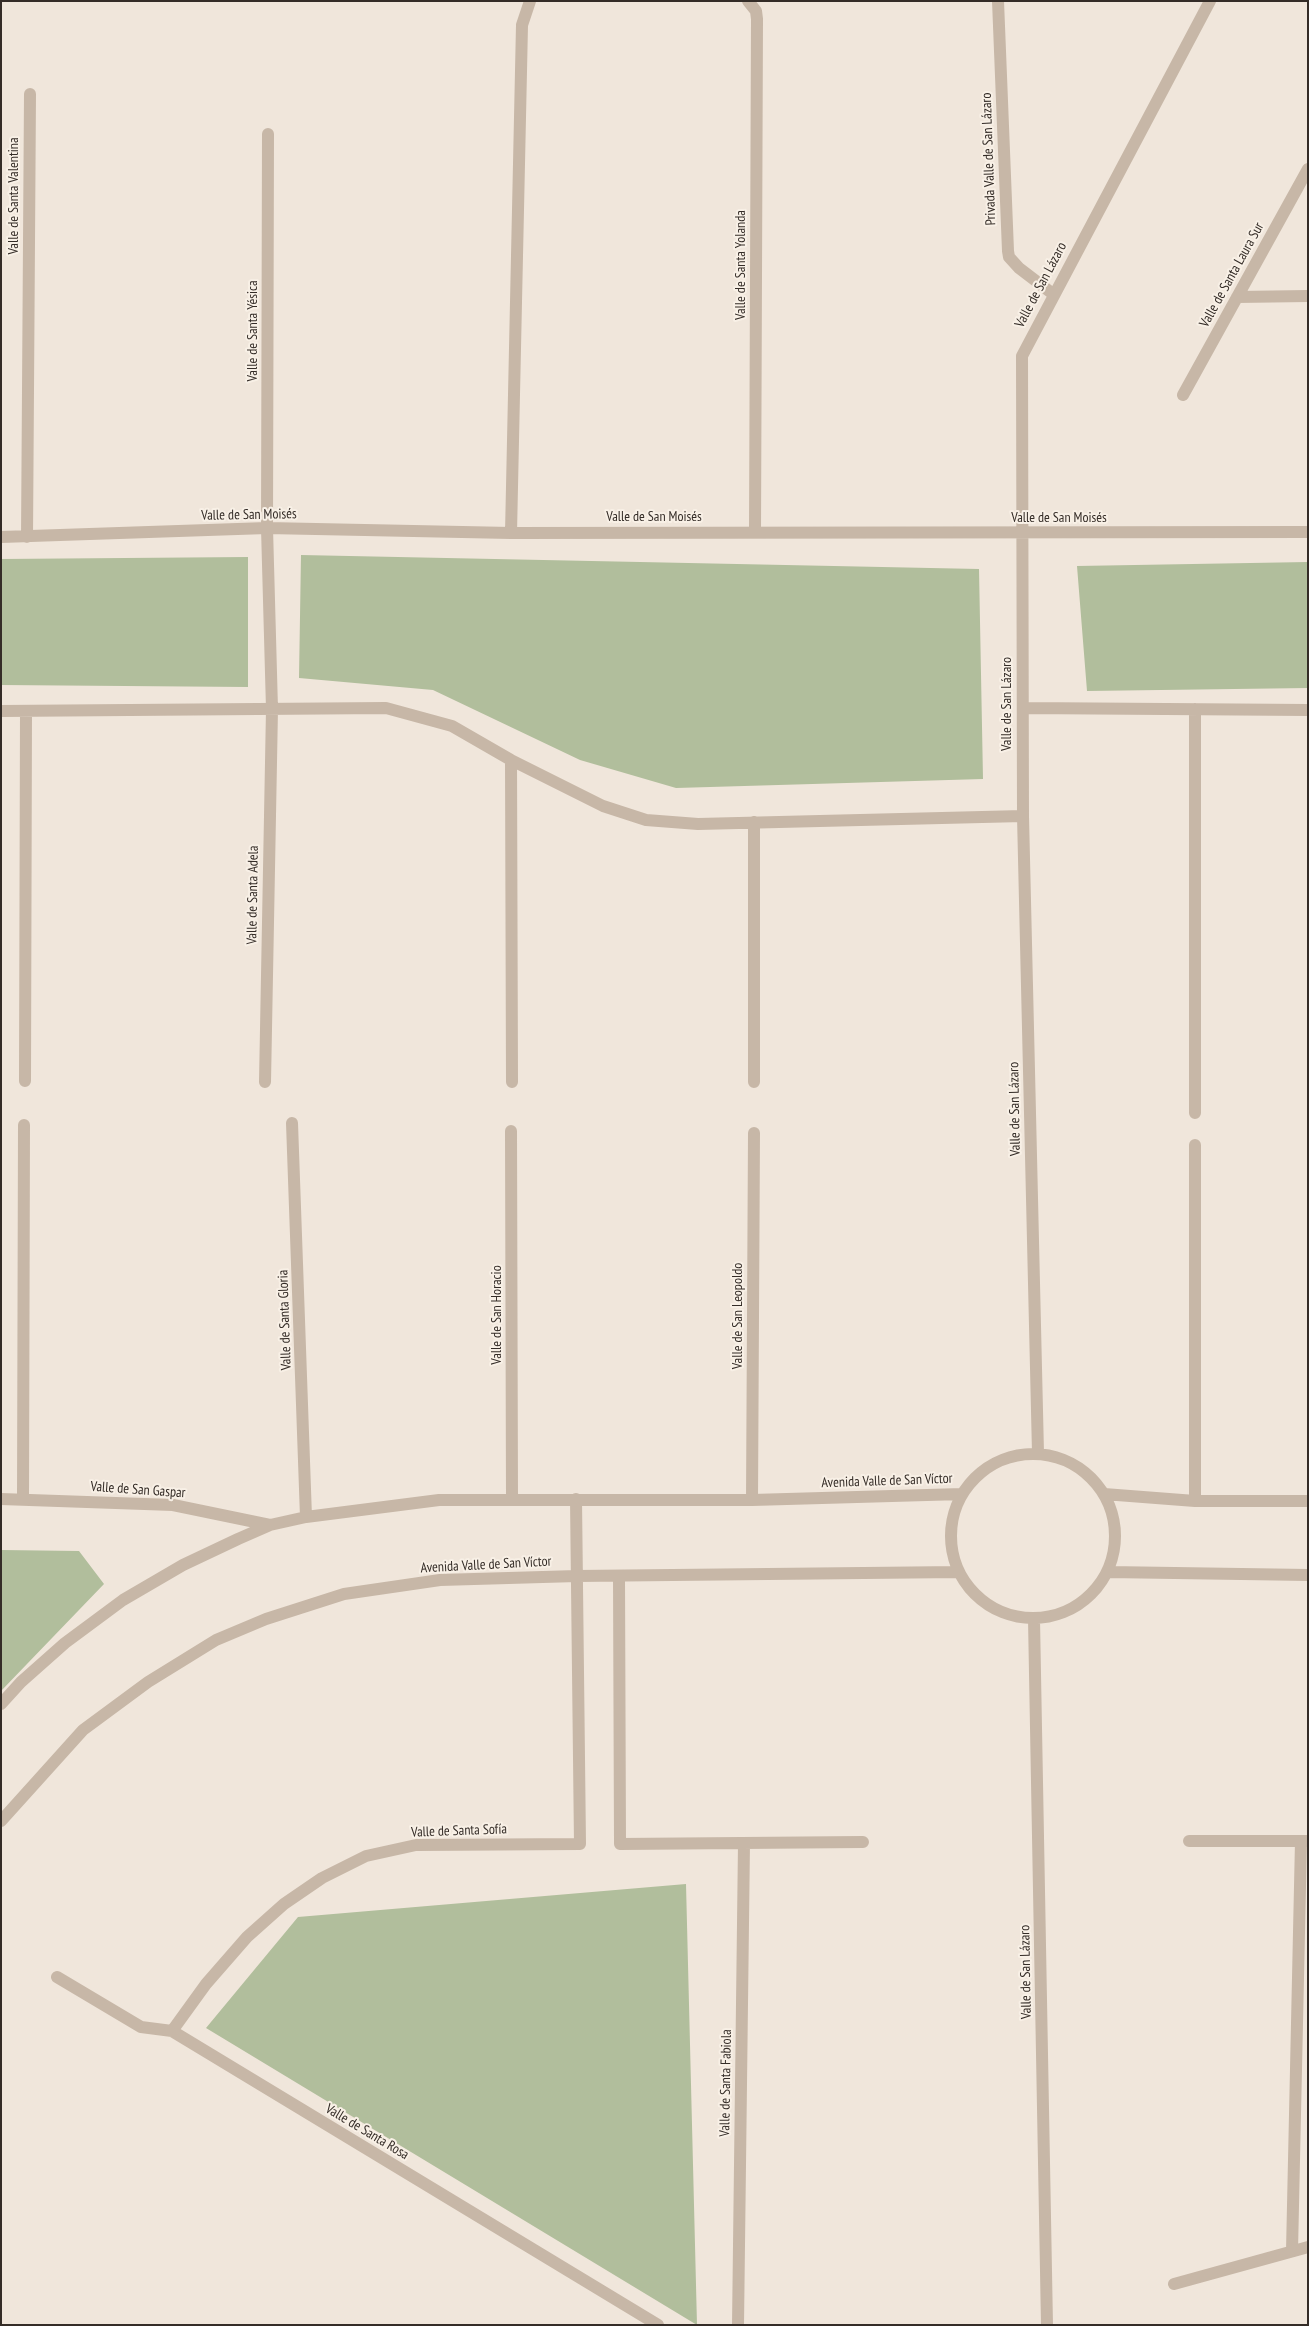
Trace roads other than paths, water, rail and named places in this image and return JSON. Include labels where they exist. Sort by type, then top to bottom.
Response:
[{"type":"street","points":[[511,533],[522,25],[530,1]]},
{"type":"street","name":"Valle de Santa Yolanda","points":[[748,1],[756,11],[757,19],[755,532]]},
{"type":"street","name":"Privada Valle de San Lázaro","points":[[998,1],[1009,257],[1019,268],[1053,294]]},
{"type":"street","name":"Valle de San Lázaro","points":[[1038,1453],[1023,816],[1022,356],[1053,294],[1210,1]]},
{"type":"street","name":"Valle de Santa Valentina","points":[[27,537],[30,94]]},
{"type":"street","name":"Valle de Santa Yésica","points":[[268,134],[267,528],[272,709]]},
{"type":"street","name":"Valle de Santa Laura Sur","points":[[1183,396],[1308,169]]},
{"type":"street","points":[[1237,297],[1308,296]]},
{"type":"street","name":"Valle de San Moisés","points":[[1,537],[267,528],[511,533],[1308,532]]},
{"type":"street","points":[[1,711],[386,708],[452,726],[511,760],[603,806],[646,820],[698,824],[1023,816]]},
{"type":"street","points":[[1023,708],[1308,710]]},
{"type":"street","name":"Valle de Santa Adela","points":[[265,1082],[272,709]]},
{"type":"street","points":[[1195,709],[1195,1112]]},
{"type":"street","points":[[24,1081],[26,711]]},
{"type":"street","points":[[511,760],[512,1082]]},
{"type":"street","points":[[754,822],[754,1082]]},
{"type":"street","name":"Valle de Santa Gloria","points":[[292,1123],[306,1517]]},
{"type":"street","points":[[22,1499],[24,1125]]},
{"type":"street","name":"Valle de San Horacio","points":[[511,1131],[512,1500]]},
{"type":"street","name":"Valle de San Leopoldo","points":[[752,1500],[754,1133]]},
{"type":"street","points":[[1194,1501],[1195,1145]]},
{"type":"street","points":[[1038,1453],[1077,1466],[1093,1480],[1108,1501],[1116,1537],[1108,1572],[1092,1595],[1065,1613],[1034,1619],[1002,1612],[974,1593],[959,1572],[951,1530],[958,1502],[973,1480],[997,1461],[1038,1453]]},
{"type":"street","name":"Avenida Valle de San Víctor","points":[[1,1704],[21,1682],[65,1643],[123,1600],[184,1565],[270,1525],[306,1517],[439,1500],[752,1500],[962,1494]]},
{"type":"street","points":[[1104,1494],[1194,1501],[1308,1501]]},
{"type":"street","name":"Valle de San Gaspar","points":[[1,1499],[173,1505],[270,1525]]},
{"type":"street","points":[[576,1499],[577,1576]]},
{"type":"street","name":"Avenida Valle de San Víctor","points":[[1,1821],[83,1730],[148,1682],[216,1640],[266,1620],[344,1594],[440,1580],[577,1576],[959,1572]]},
{"type":"street","points":[[1108,1572],[1308,1575]]},
{"type":"street","name":"Valle de Santa Sofía","points":[[172,2031],[206,1984],[247,1937],[269,1917],[284,1904],[322,1878],[366,1856],[416,1845],[580,1844],[577,1576]]},
{"type":"street","points":[[619,1577],[620,1844],[863,1842]]},
{"type":"street","name":"Valle de San Lázaro","points":[[1034,1619],[1047,2325]]},
{"type":"street","points":[[1189,1841],[1305,1841],[1292,2251]]},
{"type":"street","name":"Valle de Santa Fabiola","points":[[738,2325],[744,1843]]},
{"type":"street","name":"Valle de Santa Rosa","points":[[57,1977],[141,2027],[172,2031],[658,2325]]},
{"type":"street","points":[[1174,2284],[1308,2248]]}]
